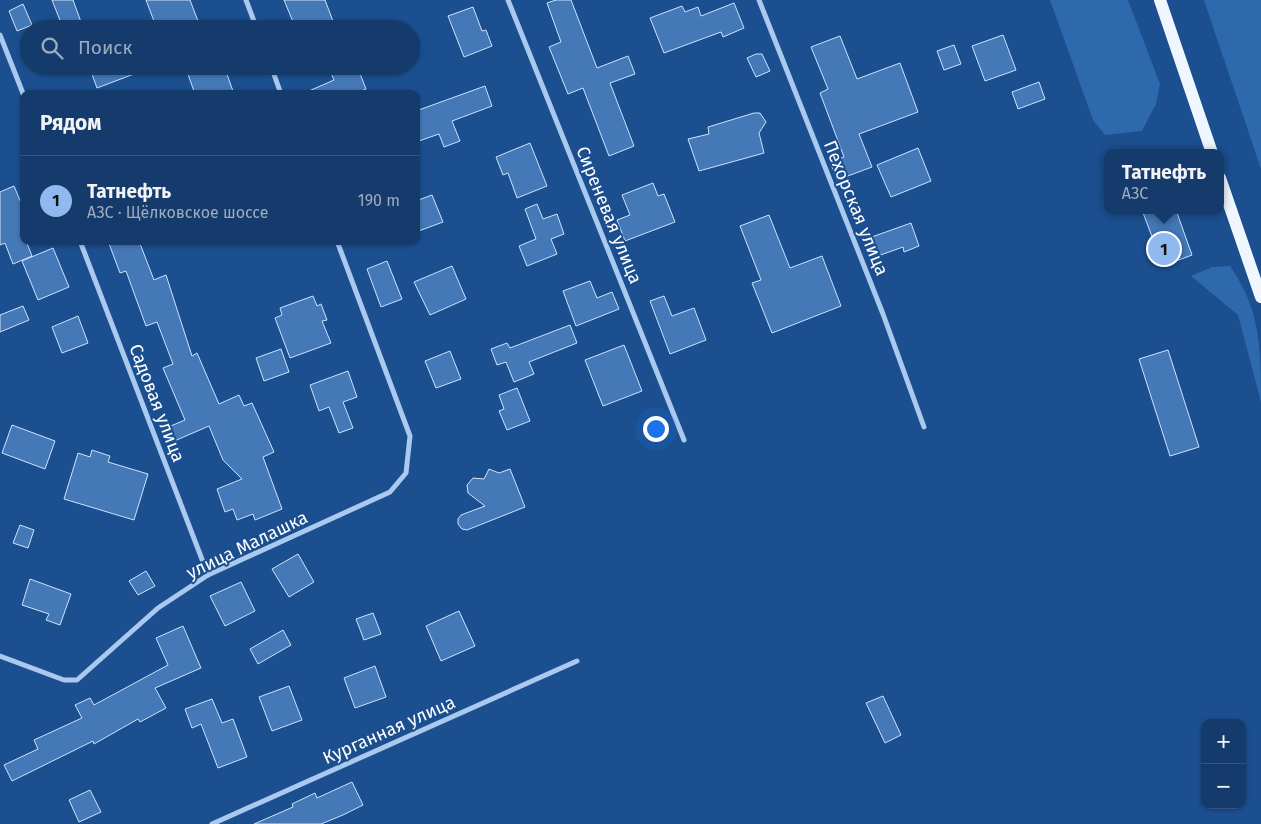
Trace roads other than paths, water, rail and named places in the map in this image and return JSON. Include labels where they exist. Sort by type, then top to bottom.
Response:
[{"type":"main road","points":[[1160,0],[1211,149]]},
{"type":"main road","points":[[1224,190],[1261,297]]},
{"type":"street","points":[[246,0],[254,20]]},
{"type":"street","name":"Сиреневая улица","points":[[508,0],[684,440]]},
{"type":"street","name":"Пехорская улица","points":[[759,0],[883,314],[924,427]]},
{"type":"street","points":[[0,34],[22,90]]},
{"type":"street","points":[[274,75],[280,90]]},
{"type":"street","name":"Садовая улица","points":[[82,245],[208,575]]},
{"type":"street","name":"улица Малашка","points":[[0,656],[64,680],[76,680],[158,608],[208,575],[390,492],[406,473],[410,436],[338,245]]},
{"type":"street","name":"Курганная улица","points":[[212,824],[577,661]]},
{"type":"place","name":"Татнефть","points":[[1164,249]]}]
